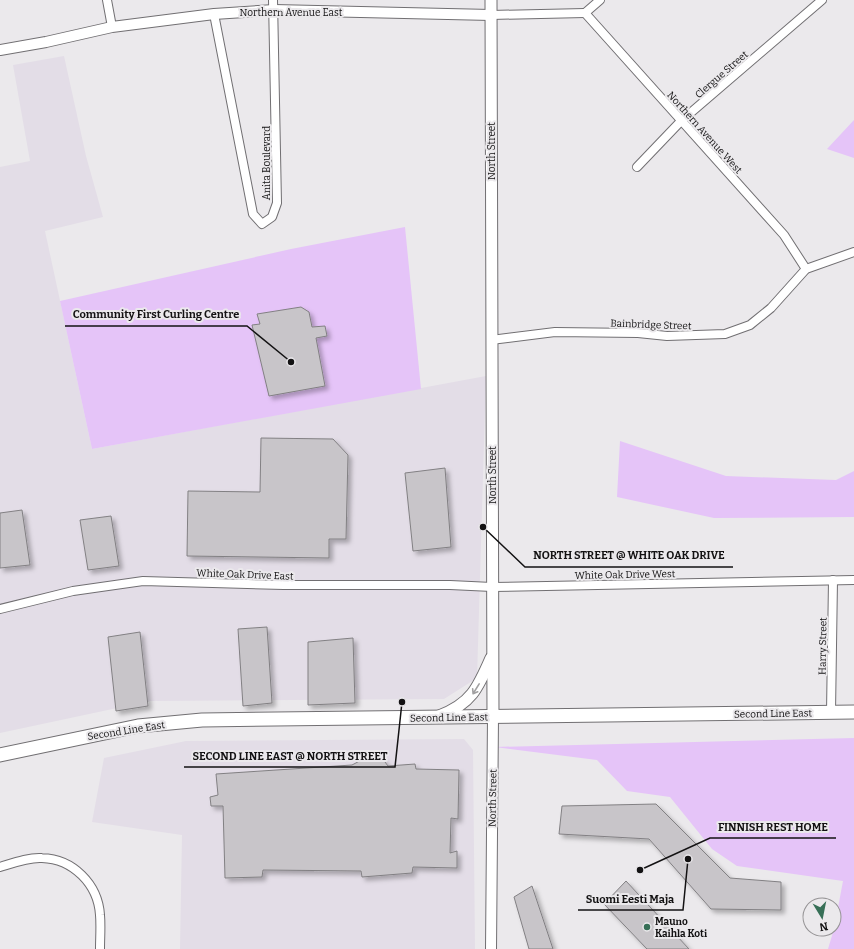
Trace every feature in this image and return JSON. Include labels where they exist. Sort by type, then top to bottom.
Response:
[{"type":"highway","name":"Second Line East","points":[[0,754],[138,726],[202,720],[854,712]]},
{"type":"main road","name":"North Street","points":[[491,0],[493,717]]},
{"type":"main road","points":[[434,717],[454,710],[471,697],[478,688],[492,654]]},
{"type":"street","points":[[107,0],[112,27]]},
{"type":"street","points":[[585,13],[600,0]]},
{"type":"street","name":"Clergue Street","points":[[637,167],[681,121],[822,0]]},
{"type":"street","name":"Northern Avenue East","points":[[0,50],[46,42],[112,27],[274,5],[491,15],[585,13]]},
{"type":"street","name":"Anita Boulevard","points":[[214,14],[253,214],[262,224],[272,217],[277,203],[274,5]]},
{"type":"street","name":"Northern Avenue West","points":[[585,13],[784,235],[806,269]]},
{"type":"street","name":"Bainbridge Street","points":[[491,340],[555,332],[638,333],[667,336],[725,334],[750,325],[771,308],[806,269],[854,252]]},
{"type":"street","name":"Harry Street","points":[[832,712],[833,580]]},
{"type":"street","name":"White Oak Drive West","points":[[492,587],[854,580]]},
{"type":"street","name":"White Oak Drive East","points":[[0,609],[73,591],[143,581],[284,586],[450,585],[492,587]]},
{"type":"street","name":"North Street","points":[[491,949],[493,717]]},
{"type":"street","points":[[0,866],[41,858],[60,860],[75,868],[88,882],[96,898],[100,914],[100,949]]},
{"type":"shaded area","points":[[64,56],[86,156],[103,217],[45,231],[92,449],[486,376],[477,678],[444,699],[150,701],[0,733],[0,167],[30,161],[13,65]]},
{"type":"shaded area","points":[[854,120],[854,158],[827,149]]},
{"type":"shaded area","points":[[405,227],[421,389],[92,449],[60,301],[291,249]]},
{"type":"shaded area","points":[[620,441],[726,476],[836,480],[854,471],[854,517],[714,518],[617,497]]},
{"type":"shaded area","points":[[854,738],[854,949],[828,949],[832,937],[842,937],[842,897],[840,897],[843,881],[737,866],[712,849],[670,797],[627,791],[597,760],[495,747]]},
{"type":"shaded area","points":[[464,739],[473,750],[475,949],[180,949],[182,835],[92,822],[104,758],[186,741]]},
{"type":"building","points":[[301,307],[309,312],[312,327],[325,326],[327,336],[316,338],[325,386],[269,396],[252,325],[260,324],[257,314]]},
{"type":"building","points":[[261,438],[333,439],[348,455],[346,539],[329,539],[329,558],[187,556],[188,491],[260,492]]},
{"type":"building","points":[[445,468],[451,547],[413,551],[405,473]]},
{"type":"building","points":[[22,510],[30,565],[0,568],[0,513]]},
{"type":"building","points":[[111,516],[119,566],[88,570],[80,520]]},
{"type":"building","points":[[267,627],[272,703],[243,706],[238,629]]},
{"type":"building","points":[[140,632],[148,706],[116,711],[108,637]]},
{"type":"building","points":[[353,638],[355,703],[308,705],[308,642]]},
{"type":"building","points":[[369,756],[382,758],[388,766],[415,764],[416,769],[459,770],[458,819],[451,818],[450,853],[457,851],[457,868],[413,867],[412,873],[362,877],[361,871],[263,870],[262,877],[225,878],[223,806],[211,806],[210,797],[218,795],[216,774],[352,765]]},
{"type":"building","points":[[656,804],[730,878],[781,882],[781,910],[711,909],[649,839],[559,834],[562,806]]},
{"type":"building","name":"Mauno Kaihla Koti","points":[[626,881],[689,949],[647,949],[604,904]]},
{"type":"building","points":[[532,886],[553,949],[529,949],[514,897]]},
{"type":"place","name":"Community First Curling Centre","points":[[291,362]]},
{"type":"place","name":"NORTH STREET @ WHITE OAK DRIVE","points":[[483,527]]},
{"type":"place","name":"SECOND LINE EAST @ NORTH STREET","points":[[402,702]]},
{"type":"place","name":"Suomi Eesti Maja","points":[[688,859]]},
{"type":"place","name":"FINNISH REST HOME","points":[[640,870]]},
{"type":"place","name":"Mauno Kaihla Koti","points":[[647,927]]}]
